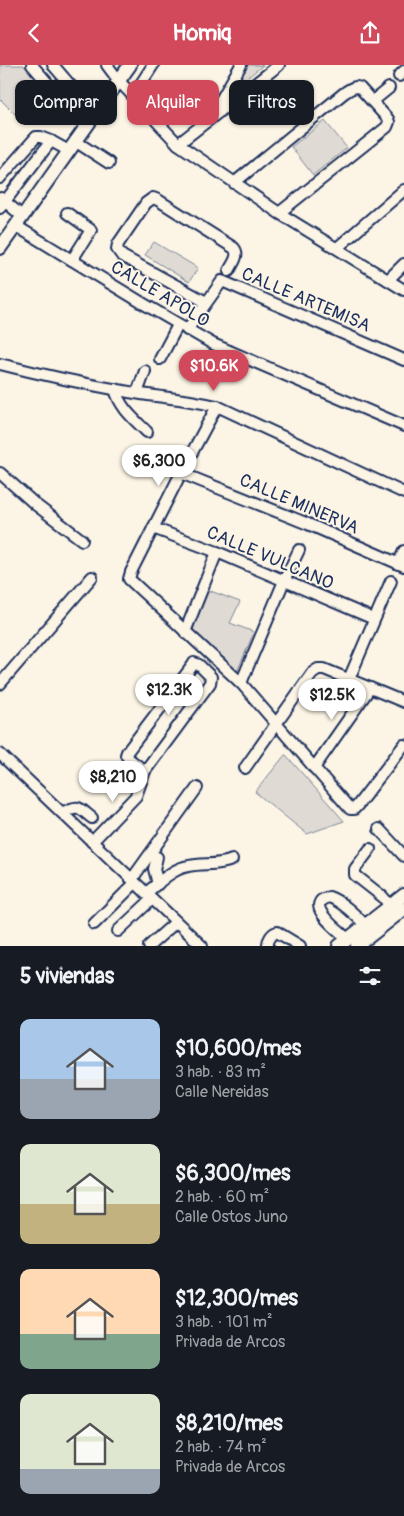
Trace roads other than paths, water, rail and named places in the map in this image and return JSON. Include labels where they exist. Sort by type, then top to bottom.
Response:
[{"type":"main road","points":[[117,84],[130,65]]},
{"type":"main road","points":[[0,249],[88,125]]},
{"type":"main road","points":[[348,944],[365,925],[404,895]]},
{"type":"main road","points":[[348,944],[404,909]]},
{"type":"street","points":[[32,65],[45,80]]},
{"type":"street","points":[[53,65],[66,80]]},
{"type":"street","points":[[107,65],[127,90]]},
{"type":"street","points":[[143,80],[153,65]]},
{"type":"street","points":[[219,103],[241,65]]},
{"type":"street","points":[[219,111],[279,65]]},
{"type":"street","points":[[234,183],[352,88],[360,88],[388,119],[387,127],[279,213]]},
{"type":"street","points":[[373,101],[389,88]]},
{"type":"street","points":[[160,125],[178,144],[234,183],[404,290]]},
{"type":"street","points":[[178,144],[201,125]]},
{"type":"street","points":[[0,178],[36,137],[72,146],[109,163]]},
{"type":"street","points":[[1,202],[51,141]]},
{"type":"street","points":[[337,248],[404,190]]},
{"type":"street","points":[[160,359],[183,327],[206,302],[122,256],[118,251],[118,244],[146,203],[153,198],[158,200],[234,248],[237,251],[237,255],[229,271]]},
{"type":"street","name":"CALLE APOLO","points":[[1,202],[19,221],[72,260],[213,344],[404,426]]},
{"type":"street","points":[[67,213],[91,230],[72,260]]},
{"type":"street","points":[[388,280],[404,263]]},
{"type":"street","name":"CALLE ARTEMISA","points":[[206,302],[222,281],[404,360]]},
{"type":"street","points":[[0,364],[65,380],[137,393],[192,400],[216,406],[404,493]]},
{"type":"street","points":[[137,393],[145,371]]},
{"type":"street","points":[[115,389],[122,407],[147,432]]},
{"type":"street","points":[[216,406],[130,573],[129,579],[241,683],[351,809],[354,809],[404,745]]},
{"type":"street","name":"CALLE MINERVA","points":[[181,473],[308,524],[401,565]]},
{"type":"street","points":[[1,476],[82,540]]},
{"type":"street","name":"CALLE VULCANO","points":[[153,528],[217,552],[374,619]]},
{"type":"street","points":[[241,683],[298,550]]},
{"type":"street","points":[[401,565],[404,551]]},
{"type":"street","points":[[185,632],[217,552]]},
{"type":"street","points":[[0,683],[92,577]]},
{"type":"street","points":[[349,679],[391,581]]},
{"type":"street","points":[[92,842],[136,796],[145,771],[210,683],[210,677],[198,664],[194,663],[127,752],[128,758],[145,771]]},
{"type":"street","points":[[245,768],[312,673],[318,669],[324,669],[403,698]]},
{"type":"street","points":[[314,768],[370,687]]},
{"type":"street","points":[[0,754],[202,946]]},
{"type":"street","points":[[94,924],[134,881],[196,788]]},
{"type":"street","points":[[62,813],[74,807],[80,808],[92,818]]},
{"type":"street","points":[[379,829],[404,856]]},
{"type":"street","points":[[370,849],[355,869],[355,875],[383,897],[390,906]]},
{"type":"street","points":[[157,857],[154,869],[158,884]]},
{"type":"street","points":[[118,931],[158,884],[173,872],[189,866],[215,865],[232,861]]},
{"type":"street","points":[[348,944],[321,914],[320,902],[326,897],[332,898],[359,918],[365,925]]},
{"type":"street","points":[[149,946],[176,922]]},
{"type":"street","points":[[268,946],[268,941],[277,931],[300,946]]}]
